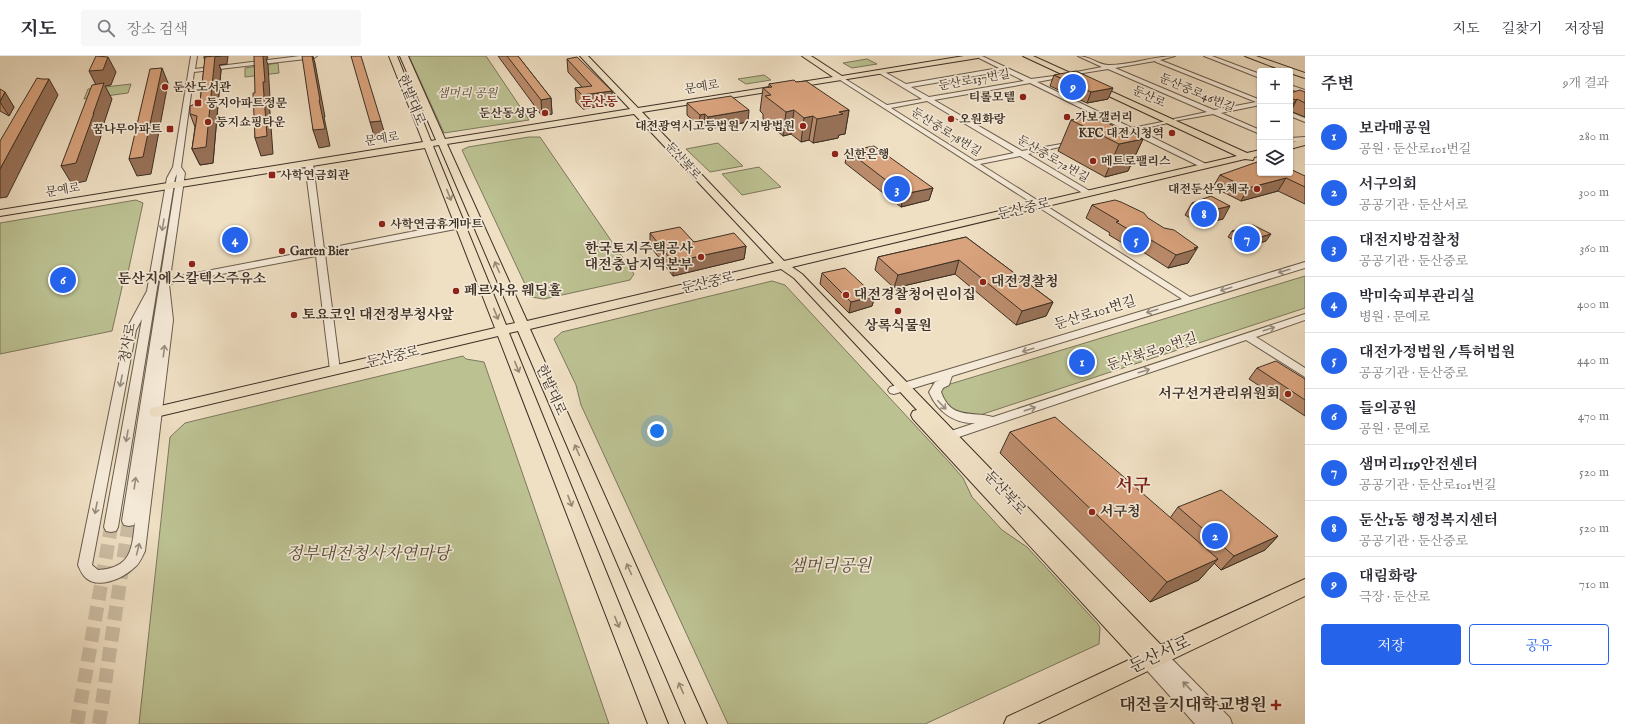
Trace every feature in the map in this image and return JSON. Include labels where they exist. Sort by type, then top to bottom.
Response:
[{"type":"main road","name":"한밭대로","points":[[393,56],[421,126],[435,143],[437,165],[658,724]]},
{"type":"main road","name":"한밭대로","points":[[404,56],[435,143],[523,326],[697,724]]},
{"type":"main road","name":"둔산북로","points":[[584,56],[782,265],[789,278],[945,437],[1153,658]]},
{"type":"main road","points":[[806,56],[840,78]]},
{"type":"main road","name":"문예로","points":[[0,213],[978,56]]},
{"type":"main road","name":"둔산로","points":[[1027,56],[1256,157]]},
{"type":"main road","name":"둔산로","points":[[1034,56],[1070,74]]},
{"type":"main road","points":[[1249,56],[1305,76]]},
{"type":"main road","points":[[1260,56],[1305,72]]},
{"type":"main road","points":[[573,121],[598,122],[617,119],[632,121],[646,131],[659,135]]},
{"type":"main road","points":[[383,152],[417,138],[416,130],[421,126]]},
{"type":"main road","points":[[1293,145],[1305,142]]},
{"type":"main road","points":[[383,152],[419,154],[426,157],[428,163],[437,165]]},
{"type":"main road","name":"둔산중로","points":[[156,412],[1089,193],[1206,166],[1256,157]]},
{"type":"main road","name":"둔산서로","points":[[1014,724],[1305,587]]},
{"type":"street","name":"청사로","points":[[129,522],[164,286],[174,185],[171,174],[177,167],[194,56]]},
{"type":"street","points":[[191,71],[314,56]]},
{"type":"street","points":[[978,56],[1206,166]]},
{"type":"street","name":"둔산중로46번길","points":[[1082,56],[1257,131]]},
{"type":"street","name":"둔산로137번길","points":[[885,107],[1172,56]]},
{"type":"street","points":[[1207,56],[1257,75]]},
{"type":"street","points":[[1158,61],[1257,102]]},
{"type":"street","points":[[906,86],[1005,69]]},
{"type":"street","name":"둔산중로72번길","points":[[881,72],[1089,193]]},
{"type":"street","name":"둔산중로78번길","points":[[840,78],[1189,300]]},
{"type":"street","points":[[1293,88],[1305,93]]},
{"type":"street","points":[[1296,95],[1305,93]]},
{"type":"street","points":[[1119,132],[1257,102]]},
{"type":"street","points":[[1293,115],[1305,120]]},
{"type":"street","points":[[1293,140],[1305,139]]},
{"type":"street","points":[[975,164],[1084,140]]},
{"type":"street","points":[[309,164],[335,370]]},
{"type":"street","name":"청사로","points":[[111,526],[151,292],[174,185]]},
{"type":"street","points":[[151,292],[130,330],[85,565],[86,571],[90,575],[104,576],[113,574],[129,564],[138,551],[168,320],[164,286],[320,252],[461,225]]},
{"type":"street","name":"둔산로101번길","points":[[899,389],[1305,265]]},
{"type":"street","name":"둔산북로90번길","points":[[945,437],[1305,317]]},
{"type":"street","points":[[1247,336],[1305,373]]},
{"type":"street","points":[[947,374],[946,382],[939,385],[935,392],[941,405],[951,413],[960,417],[971,419],[981,417],[993,421]]},
{"type":"street","name":"둔산북로","points":[[1153,658],[1206,724]]},
{"type":"street","name":"둔산북로","points":[[1153,658],[1224,724]]},
{"type":"green space","name":"샘머리 공원","points":[[409,56],[486,56],[529,120],[444,133]]},
{"type":"green space","points":[[867,59],[877,64],[852,68],[843,63]]},
{"type":"green space","points":[[278,63],[279,73],[245,77],[245,68]]},
{"type":"green space","points":[[764,75],[771,80],[746,84],[738,79]]},
{"type":"green space","points":[[131,84],[128,93],[84,99],[88,89]]},
{"type":"green space","points":[[529,137],[540,137],[634,274],[630,280],[544,299],[531,297],[462,150],[468,147]]},
{"type":"green space","points":[[718,143],[743,166],[710,172],[686,149]]},
{"type":"green space","points":[[759,167],[781,187],[742,195],[722,174]]},
{"type":"green space","points":[[136,200],[143,203],[127,277],[123,283],[112,331],[0,354],[0,223]]},
{"type":"green space","points":[[1305,276],[1305,308],[980,415],[961,414],[945,404],[941,391],[947,385]]},
{"type":"green space","name":"샘머리공원","points":[[772,281],[785,285],[950,463],[963,478],[972,497],[1002,530],[1027,547],[1098,624],[1100,628],[1099,644],[925,724],[728,724],[581,405],[576,385],[554,339],[562,332]]},
{"type":"green space","name":"정부대전청사자연마당","points":[[463,356],[466,359],[484,362],[609,724],[139,724],[170,437],[185,423]]},
{"type":"building","points":[[96,56],[108,57],[103,70],[89,71]]},
{"type":"building","points":[[215,56],[206,147],[192,149],[197,116],[190,114],[190,106],[200,102],[205,57]]},
{"type":"building","points":[[254,56],[263,56],[265,82],[263,82],[267,136],[255,138],[253,93],[255,93]]},
{"type":"building","points":[[302,56],[312,56],[325,129],[313,130]]},
{"type":"building","points":[[351,56],[361,56],[381,121],[370,122]]},
{"type":"building","points":[[507,56],[518,56],[551,98],[541,100]]},
{"type":"building","points":[[577,57],[612,91],[582,95],[575,88],[592,86],[567,59]]},
{"type":"building","points":[[162,68],[143,157],[129,159],[150,69]]},
{"type":"building","points":[[1076,71],[1113,88],[1091,92],[1054,75]]},
{"type":"building","points":[[37,78],[49,79],[0,169],[0,141]]},
{"type":"building","points":[[794,80],[796,82],[806,81],[849,110],[839,112],[843,114],[817,119],[813,116],[804,118],[794,110],[786,112],[765,96],[771,95],[763,88],[772,87],[769,84]]},
{"type":"building","points":[[104,83],[76,163],[61,166],[92,85]]},
{"type":"building","points":[[0,89],[5,92],[0,101]]},
{"type":"building","points":[[1300,90],[1305,92],[1305,103],[1297,99],[1293,99],[1293,92]]},
{"type":"building","points":[[731,96],[749,110],[708,117],[705,114],[700,115],[687,103]]},
{"type":"building","points":[[1092,116],[1143,139],[1119,144],[1071,120]]},
{"type":"building","points":[[874,146],[933,188],[904,194],[848,151]]},
{"type":"building","points":[[1257,162],[1257,176],[1293,176],[1293,170],[1305,176],[1305,187],[1286,178],[1248,188],[1220,175]]},
{"type":"building","points":[[1211,196],[1230,206],[1209,211],[1192,203]]},
{"type":"building","points":[[1115,200],[1144,213],[1148,218],[1164,228],[1174,230],[1198,247],[1176,255],[1146,237],[1143,238],[1116,222],[1119,221],[1092,205]]},
{"type":"building","points":[[1253,225],[1271,234],[1250,240],[1232,231]]},
{"type":"building","points":[[680,227],[694,242],[734,233],[746,246],[673,262],[650,233]]},
{"type":"building","points":[[966,237],[1053,302],[1022,311],[959,260],[898,275],[878,257]]},
{"type":"building","points":[[845,268],[875,296],[851,302],[822,273]]},
{"type":"building","points":[[1276,361],[1305,379],[1305,400],[1257,368]]},
{"type":"building","points":[[1055,417],[1218,559],[1167,582],[1010,432]]},
{"type":"building","points":[[1221,490],[1278,536],[1234,556],[1178,507]]},
{"type":"tunnel","points":[[99,724],[129,521]]},
{"type":"tunnel","points":[[77,724],[111,527]]},
{"type":"place","name":"둔산도서관","points":[[165,87]]},
{"type":"place","name":"대림화랑","points":[[1073,87]]},
{"type":"place","name":"티롤모텔","points":[[1023,97]]},
{"type":"place","name":"둥지아파트정문","points":[[198,103]]},
{"type":"place","name":"둔산동성당","points":[[545,113]]},
{"type":"place","name":"가보갤러리","points":[[1067,117]]},
{"type":"place","name":"오원화랑","points":[[951,119]]},
{"type":"place","name":"둥지쇼핑타운","points":[[208,122]]},
{"type":"place","name":"대전광역시고등법원 / 지방법원","points":[[803,126]]},
{"type":"place","name":"꿈나무아파트","points":[[170,129]]},
{"type":"place","name":"KFC 대전시청역","points":[[1172,133]]},
{"type":"place","name":"신한은행","points":[[835,154]]},
{"type":"place","name":"메트로팰리스","points":[[1093,161]]},
{"type":"place","name":"사학연금회관","points":[[272,175]]},
{"type":"place","name":"대전지방검찰청","points":[[897,189]]},
{"type":"place","name":"대전둔산우체국","points":[[1257,189]]},
{"type":"place","name":"둔산1동 행정복지센터","points":[[1204,214]]},
{"type":"place","name":"사학연금휴게마트","points":[[382,224]]},
{"type":"place","name":"샘머리119안전센터","points":[[1247,239]]},
{"type":"place","name":"박미숙피부관리실","points":[[235,240]]},
{"type":"place","name":"대전가정법원 / 특허법원","points":[[1136,240]]},
{"type":"place","name":"Garten Bier","points":[[282,251]]},
{"type":"place","name":"한국토지주택공사 대전충남지역본부","points":[[701,257]]},
{"type":"place","name":"둔산지에스칼텍스주유소","points":[[192,264]]},
{"type":"place","name":"들의공원","points":[[63,280]]},
{"type":"place","name":"대전경찰청","points":[[983,282]]},
{"type":"place","name":"페르사유 웨딩홀","points":[[456,291]]},
{"type":"place","name":"대전경찰청어린이집","points":[[846,295]]},
{"type":"place","name":"상록식물원","points":[[898,311]]},
{"type":"place","name":"토요코인 대전정부청사앞","points":[[294,315]]},
{"type":"place","name":"보라매공원","points":[[1082,362]]},
{"type":"place","name":"서구선거관리위원회","points":[[1288,394]]},
{"type":"place","name":"서구청","points":[[1092,512]]},
{"type":"place","name":"서구의회","points":[[1215,536]]},
{"type":"place","name":"대전을지대학교병원","points":[[1276,705]]},
{"type":"district","name":"둔산동","points":[[599,102]]},
{"type":"district","name":"서구","points":[[1133,486]]}]
